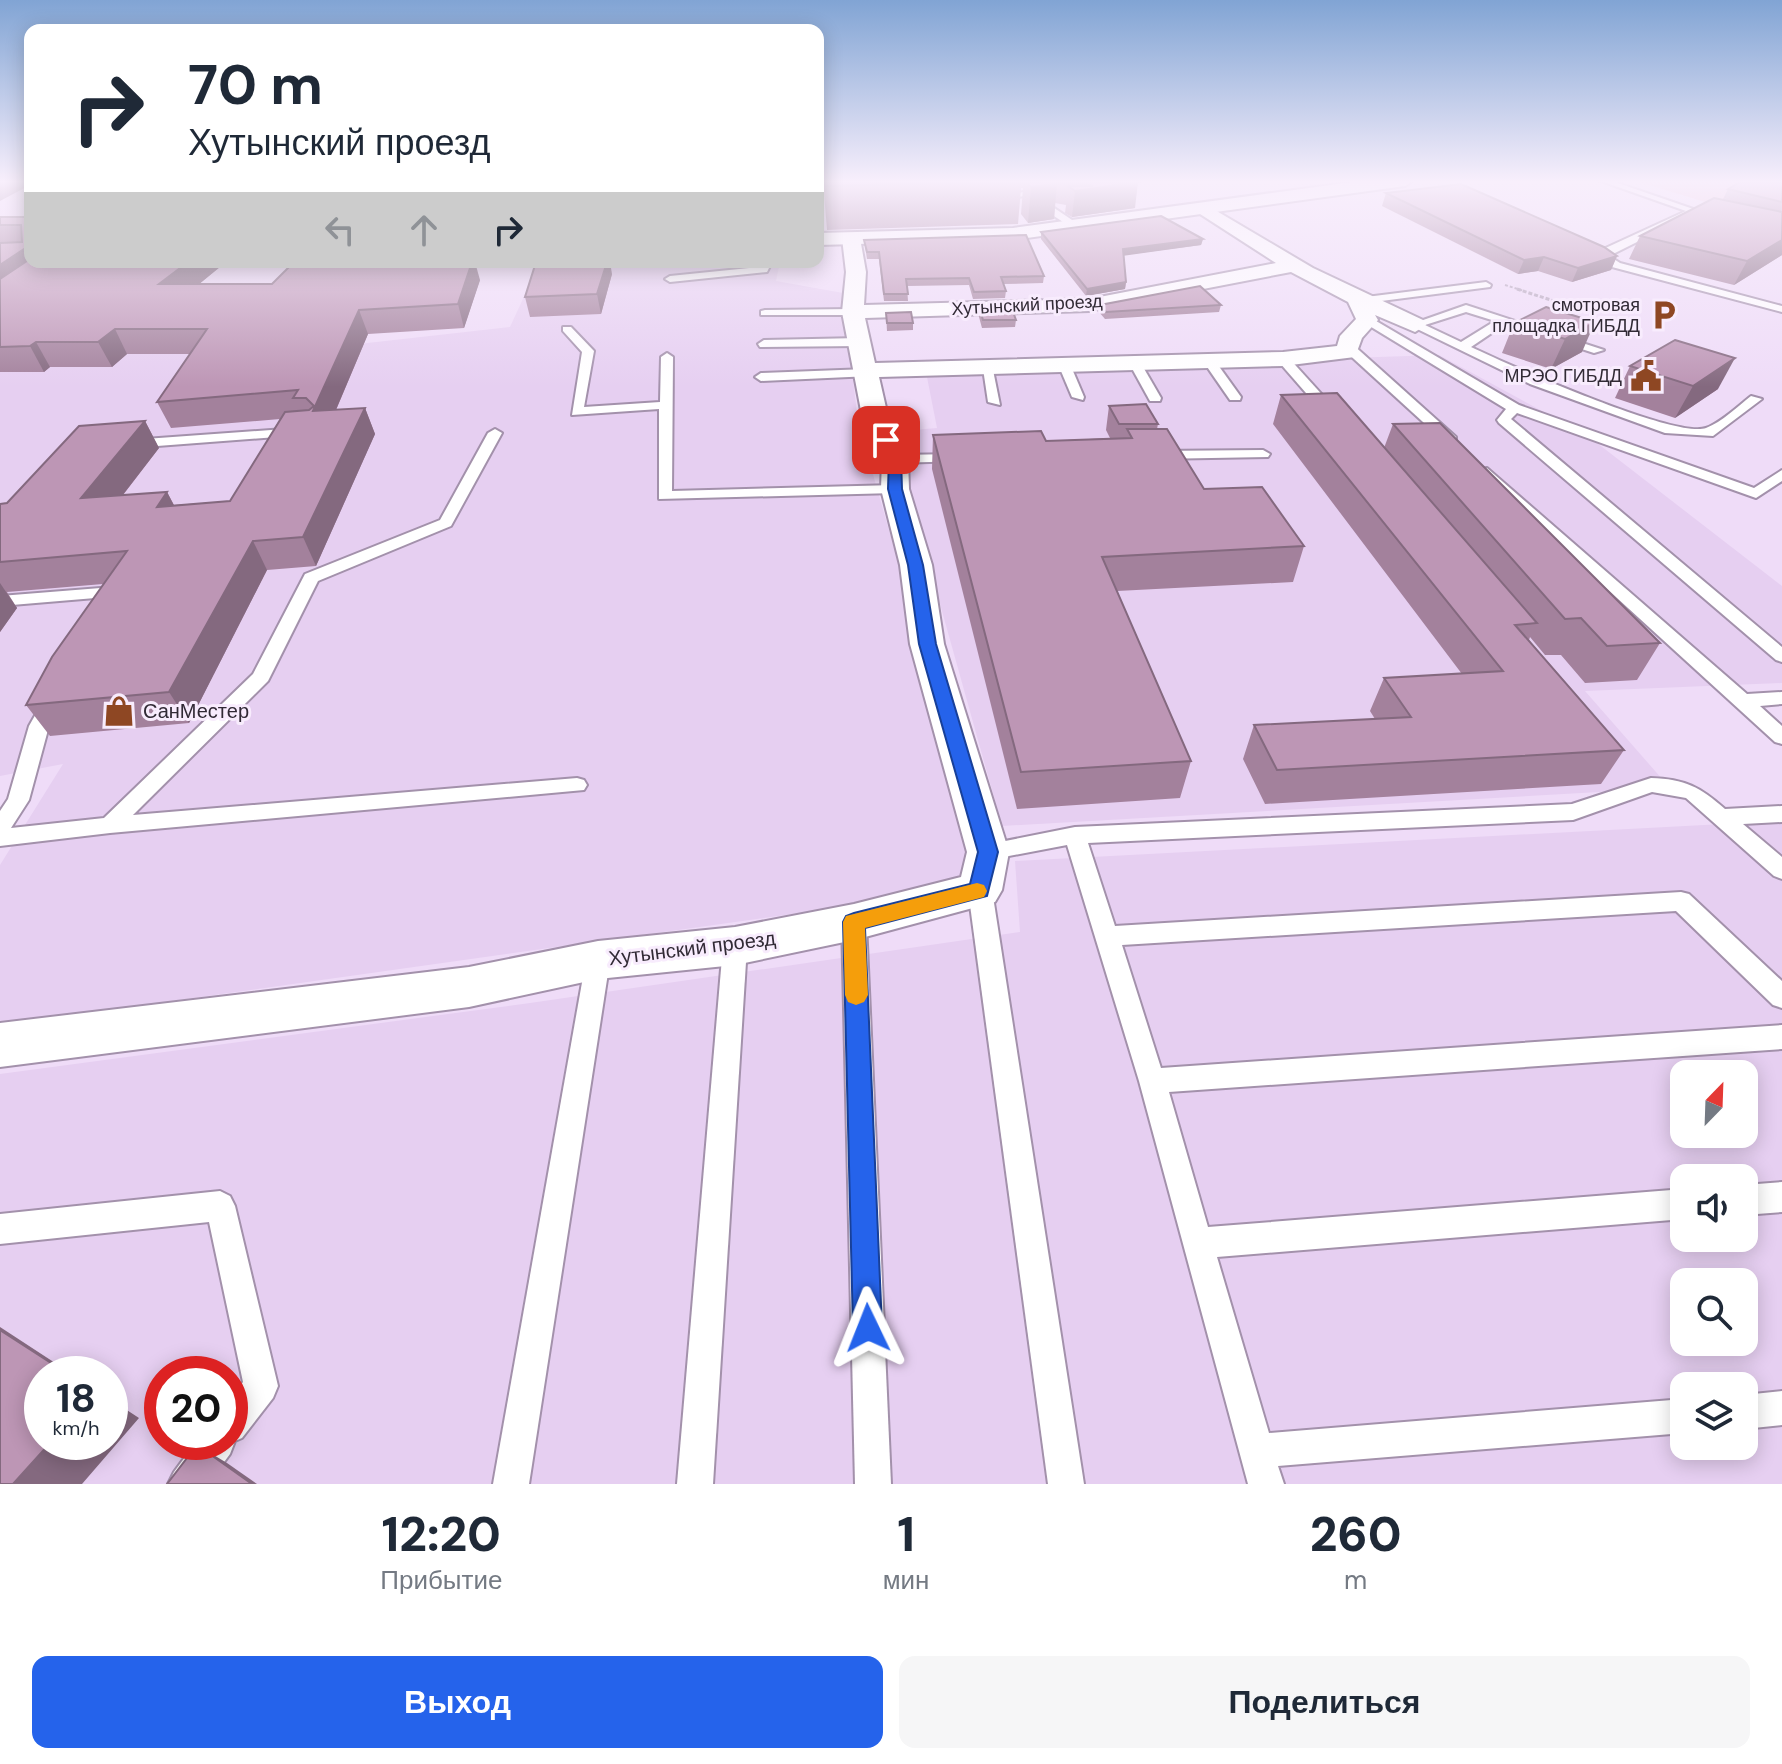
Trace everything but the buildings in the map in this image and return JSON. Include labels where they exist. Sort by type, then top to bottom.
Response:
[{"type":"street","points":[[841,249],[856,272],[861,349],[876,421],[895,474],[916,565],[927,644],[984,871]]},
{"type":"street","points":[[1267,249],[1362,311],[1415,325]]},
{"type":"street","name":"Хутынский проезд","points":[[861,349],[1293,266]]},
{"type":"street","points":[[861,349],[986,365],[1283,359],[1337,355],[1347,352],[1362,311]]},
{"type":"street","name":"Хутынский проезд","points":[[0,1045],[469,987],[598,960],[735,946],[854,922],[984,871]]},
{"type":"lane","points":[[1612,249],[1603,253],[1616,265],[1781,309]]},
{"type":"lane","points":[[670,279],[764,268]]},
{"type":"lane","points":[[1362,311],[1486,285]]},
{"type":"lane","points":[[1415,325],[1466,308],[1598,350]]},
{"type":"lane","points":[[1362,311],[1514,408],[1756,494],[1782,474]]},
{"type":"lane","points":[[765,313],[861,349]]},
{"type":"lane","points":[[1462,347],[1504,320]]},
{"type":"lane","points":[[1415,325],[1534,381],[1670,430],[1708,433],[1756,399]]},
{"type":"lane","points":[[567,329],[588,351],[577,412],[665,405]]},
{"type":"lane","points":[[764,344],[861,349]]},
{"type":"lane","points":[[1347,346],[1459,451],[1782,737]]},
{"type":"lane","points":[[761,377],[861,349]]},
{"type":"lane","points":[[667,357],[664,496],[895,474],[972,458]]},
{"type":"lane","points":[[1283,359],[1342,425]]},
{"type":"lane","points":[[1209,361],[1235,397]]},
{"type":"lane","points":[[1135,363],[1155,398]]},
{"type":"lane","points":[[1064,364],[1078,397]]},
{"type":"lane","points":[[986,365],[995,402]]},
{"type":"lane","points":[[1514,408],[1504,420],[1782,656]]},
{"type":"lane","points":[[110,445],[315,431]]},
{"type":"lane","points":[[110,825],[261,677],[311,578],[446,523],[495,433]]},
{"type":"lane","points":[[1141,456],[1263,454]]},
{"type":"lane","points":[[0,601],[113,592],[98,619]]},
{"type":"lane","points":[[0,828],[39,726],[61,686]]},
{"type":"lane","points":[[1743,701],[1782,698]]},
{"type":"lane","points":[[0,838],[110,825],[577,785]]},
{"type":"lane","points":[[1066,1484],[984,871],[1075,835],[1573,812],[1651,785],[1693,793],[1782,870]]},
{"type":"lane","points":[[1720,817],[1782,814]]},
{"type":"lane","points":[[1075,835],[1152,1081],[1266,1484]]},
{"type":"lane","points":[[1108,936],[1681,901],[1782,997]]},
{"type":"lane","points":[[854,922],[873,1484]]},
{"type":"lane","points":[[695,1484],[735,946]]},
{"type":"lane","points":[[511,1484],[598,960]]},
{"type":"lane","points":[[1152,1081],[1782,1037]]},
{"type":"lane","points":[[1758,1199],[1782,1197]]},
{"type":"lane","points":[[1198,1243],[1670,1205]]},
{"type":"lane","points":[[0,1229],[220,1206],[261,1386],[248,1403]]},
{"type":"lane","points":[[1758,1411],[1782,1408]]},
{"type":"lane","points":[[1256,1451],[1670,1417]]},
{"type":"lane","points":[[186,1484],[204,1460]]},
{"type":"path","points":[[1486,285],[1491,281],[1560,303]]},
{"type":"shaded area","points":[[537,268],[779,268],[776,281],[843,293],[858,422],[903,579],[978,888],[0,1025],[0,865],[63,764],[0,776],[0,301],[296,351],[510,327]]},
{"type":"shaded area","points":[[1439,355],[1588,436],[1782,586],[1782,683],[1585,691],[1670,788],[1002,826],[892,432],[937,428],[926,372]]},
{"type":"shaded area","points":[[1782,821],[1782,1484],[0,1484],[0,1074],[530,1003],[1020,932],[1015,861]]},
{"type":"slow traffic","points":[[856,995],[854,922],[977,891]]},
{"type":"place","name":"смотровая площадка ГИБДД","points":[[1664,315]]},
{"type":"place","name":"МРЭО ГИБДД","points":[[1646,376]]},
{"type":"place","name":"СанМестер","points":[[119,711]]},
{"type":"route","points":[[868,1328],[854,922],[980,890],[988,852],[927,644],[916,565],[895,489],[895,459],[886,440]]}]
